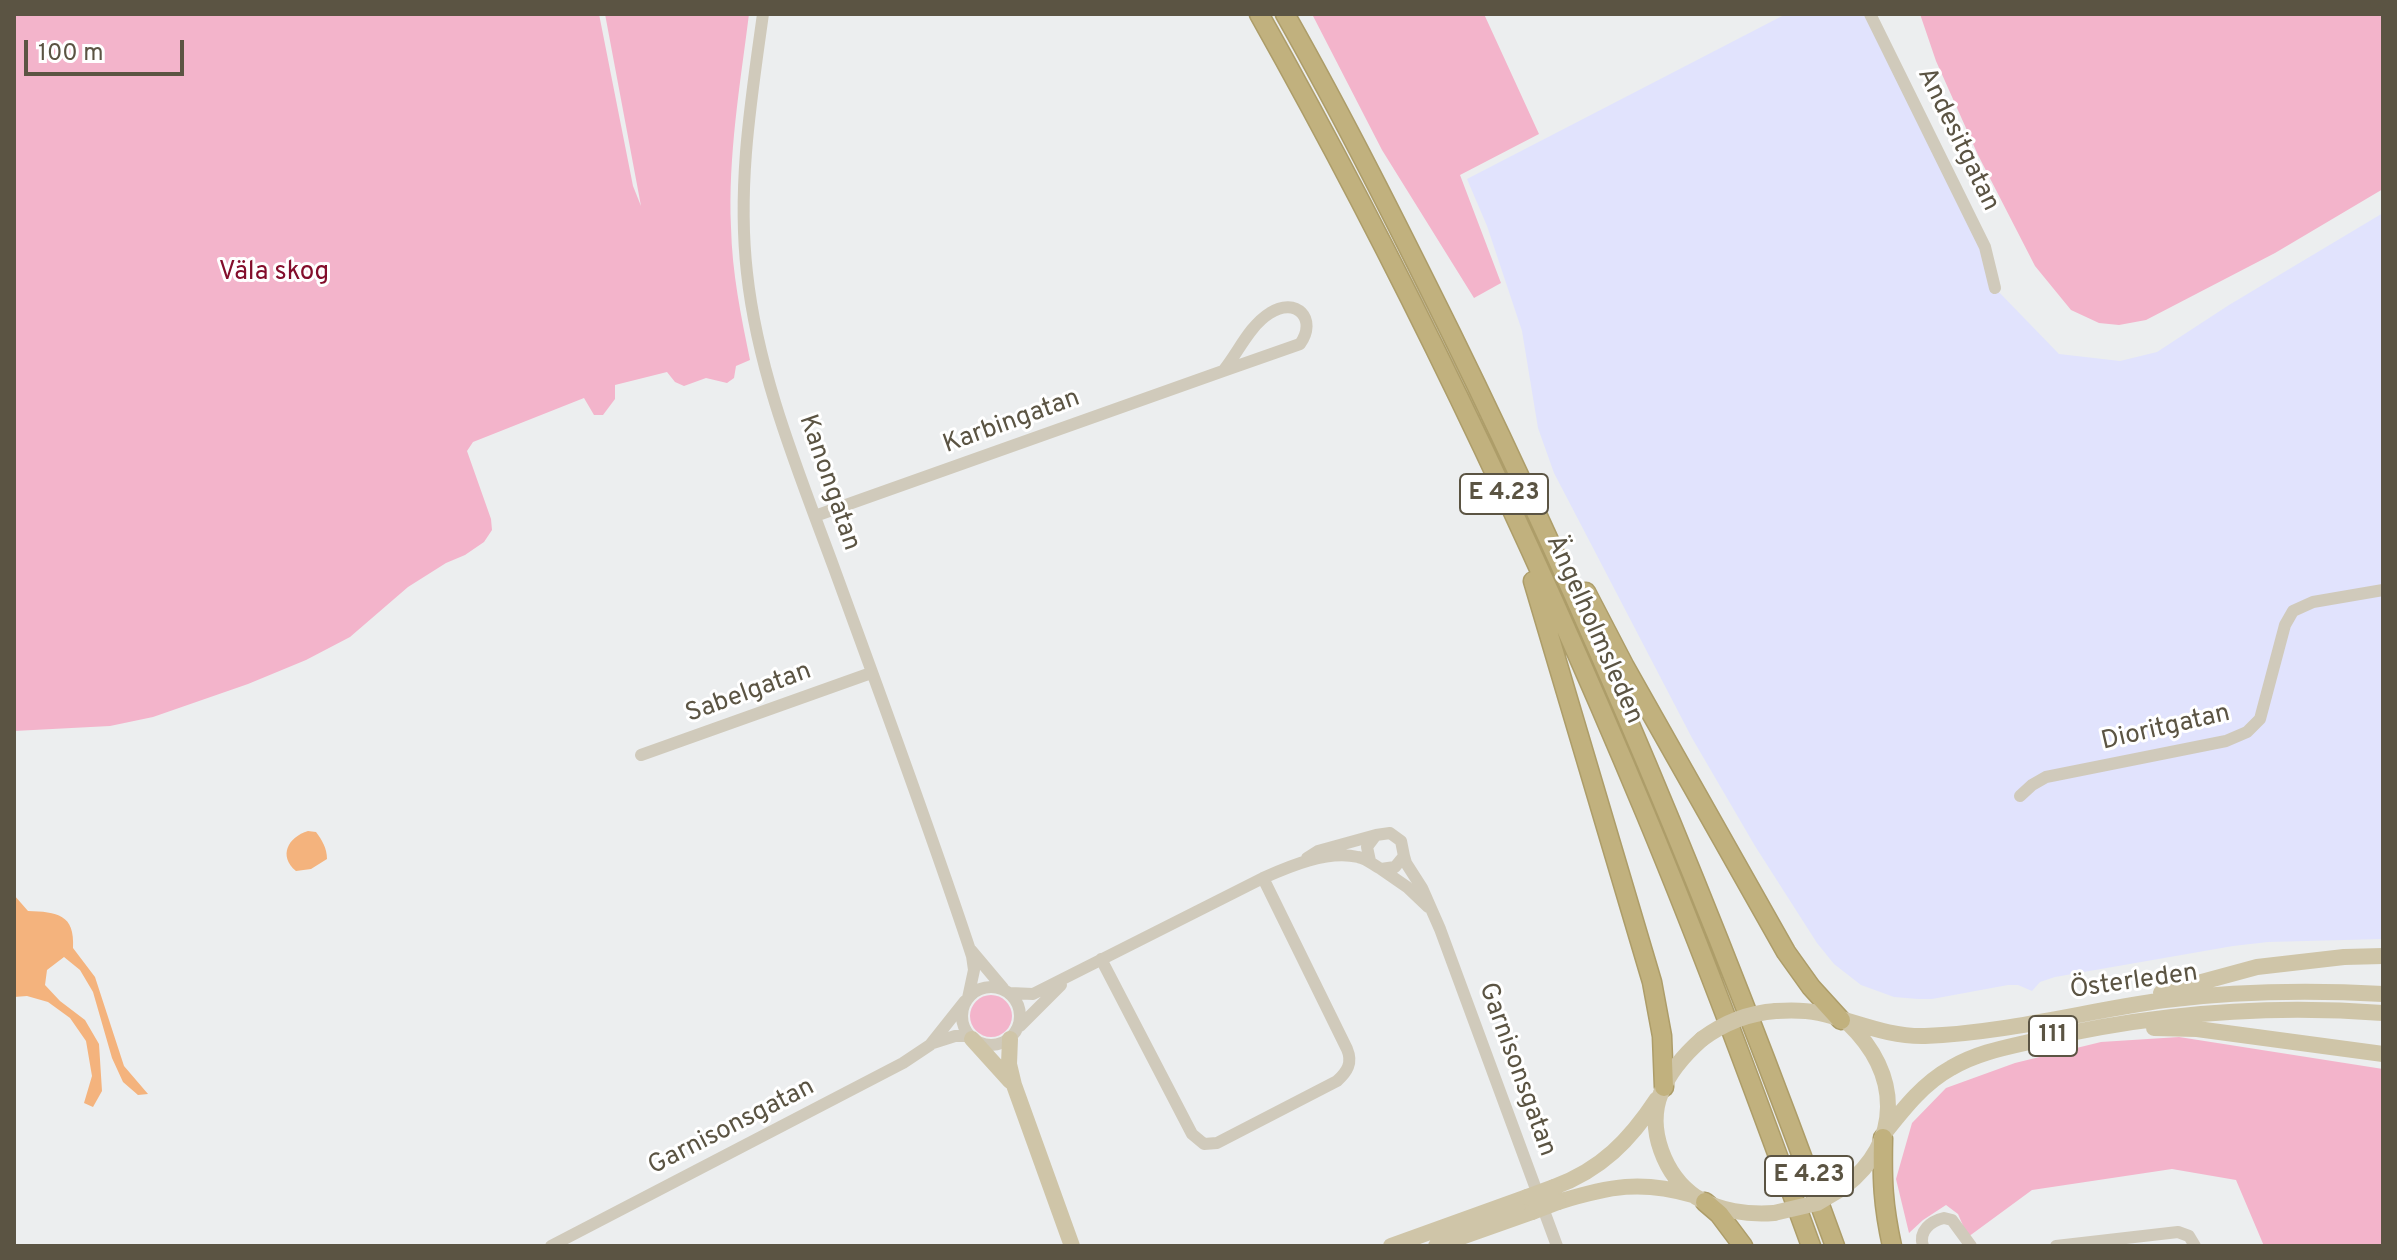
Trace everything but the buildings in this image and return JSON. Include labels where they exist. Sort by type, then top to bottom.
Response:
[{"type":"highway","name":"Ängelholmsleden","points":[[1259,14],[1392,265],[1513,513],[1645,814],[1706,965],[1811,1246]]},
{"type":"highway","name":"Ängelholmsleden","points":[[1285,14],[1411,252],[1562,566],[1724,949],[1835,1246]]},
{"type":"highway","points":[[1512,461],[1545,507],[1625,667],[1786,952],[1811,987],[1844,1020]]},
{"type":"highway","points":[[1513,513],[1652,982],[1662,1036],[1662,1091]]},
{"type":"highway","points":[[1885,1134],[1883,1206],[1892,1246]]},
{"type":"highway","points":[[1700,1199],[1719,1214],[1743,1246]]},
{"type":"main road","points":[[2104,1010],[2257,967],[2383,956]]},
{"type":"main road","name":"Österleden","points":[[1844,1020],[1894,1035],[1924,1036],[2008,1027],[2163,1001],[2235,993],[2332,991],[2383,994]]},
{"type":"main road","name":"Österleden","points":[[1885,1134],[1931,1081],[1972,1057],[1992,1050],[2079,1030],[2237,1012],[2320,1010],[2383,1013]]},
{"type":"main road","name":"111","points":[[1556,1195],[1611,1155],[1634,1132],[1683,1058],[1702,1039],[1730,1021],[1776,1011],[1808,1011],[1844,1020]]},
{"type":"main road","points":[[1844,1020],[1873,1053],[1883,1073],[1888,1101],[1885,1134]]},
{"type":"main road","points":[[2118,1024],[2197,1029],[2383,1054]]},
{"type":"main road","points":[[1012,1036],[1009,1064],[1014,1085],[1072,1245]]},
{"type":"main road","points":[[971,1037],[1014,1085]]},
{"type":"main road","points":[[1662,1091],[1656,1123],[1660,1147],[1669,1168],[1700,1199]]},
{"type":"main road","name":"111","points":[[1391,1246],[1556,1195],[1629,1186],[1654,1186],[1735,1211],[1774,1213],[1817,1203],[1844,1187],[1872,1158],[1885,1134]]},
{"type":"main road","name":"111","points":[[1436,1246],[1530,1204]]},
{"type":"street","name":"Kanongatan","points":[[763,14],[745,157],[744,236],[756,332],[815,516],[969,948],[974,970],[966,1000]]},
{"type":"street","name":"Andesitgatan","points":[[1870,14],[1985,247],[1995,288]]},
{"type":"street","name":"Karbingatan","points":[[815,516],[1300,344],[1307,330],[1303,314],[1289,307],[1268,314],[1223,371]]},
{"type":"street","name":"Dioritgatan","points":[[2020,796],[2046,777],[2226,741],[2247,732],[2260,719],[2285,625],[2293,611],[2313,602],[2383,590]]},
{"type":"street","name":"Sabelgatan","points":[[641,755],[871,673]]},
{"type":"street","name":"Garnisonsgatan","points":[[1376,835],[1390,833],[1401,841],[1410,871],[1422,888],[1448,950],[1557,1246]]},
{"type":"street","points":[[1376,835],[1367,847],[1376,865]]},
{"type":"street","points":[[1075,973],[1003,1043],[987,1045],[971,1037],[965,1030],[962,1016],[966,1000],[984,987],[1033,994],[1263,878],[1298,864],[1318,851],[1376,835]]},
{"type":"street","points":[[1298,864],[1345,856],[1395,867],[1404,856]]},
{"type":"street","name":"Garnisonsgatan","points":[[1376,865],[1407,887],[1430,910]]},
{"type":"street","points":[[1101,959],[1192,1134],[1204,1144],[1217,1143],[1337,1081],[1350,1061],[1347,1049],[1263,878]]},
{"type":"street","name":"Kanongatan","points":[[969,948],[1007,991]]},
{"type":"street","points":[[1007,991],[1015,998],[1020,1012],[1020,1020],[1012,1036]]},
{"type":"street","name":"Garnisonsgatan","points":[[930,1045],[966,1000]]},
{"type":"street","name":"Garnisonsgatan","points":[[551,1246],[871,1081],[930,1045],[955,1036],[971,1037]]},
{"type":"street","points":[[1923,1246],[1921,1238],[1928,1226],[1944,1218],[1952,1220],[1971,1246]]},
{"type":"street","points":[[2056,1246],[2178,1232],[2189,1236],[2195,1246]]},
{"type":"shaded area","points":[[1786,14],[1870,14],[1985,247],[1995,288],[2059,354],[2120,361],[2157,352],[2383,213],[2383,939],[2233,946],[2055,977],[2040,982],[2032,991],[2018,985],[2008,985],[1932,999],[1894,997],[1861,985],[1834,964],[1817,943],[1755,846],[1692,738],[1554,473],[1538,428],[1522,331],[1487,226],[1467,179]]},
{"type":"shaded area","points":[[308,831],[316,832],[327,859],[311,869],[296,871],[287,859],[288,848],[295,838]]},
{"type":"shaded area","points":[[14,895],[28,911],[56,914],[67,922],[71,928],[73,948],[95,977],[124,1066],[148,1094],[138,1095],[123,1082],[112,1058],[93,992],[80,970],[64,957],[47,970],[45,985],[85,1020],[99,1044],[102,1091],[93,1107],[84,1103],[92,1076],[86,1041],[70,1018],[48,1002],[27,996],[14,997]]},
{"type":"green space","name":"Väla skog","points":[[14,14],[599,14],[633,186],[641,206],[605,14],[749,14],[736,120],[731,200],[735,278],[750,360],[736,366],[734,378],[727,383],[706,378],[684,386],[675,382],[667,372],[615,385],[615,399],[603,415],[594,415],[584,398],[473,442],[467,451],[491,519],[492,530],[484,542],[408,587],[350,637],[306,660],[153,717],[110,726],[14,731]]},
{"type":"green space","points":[[1312,14],[1484,14],[1539,134],[1460,175],[1501,283],[1474,298],[1382,150]]},
{"type":"green space","points":[[1920,14],[2383,14],[2383,189],[2275,253],[2146,320],[2119,325],[2099,323],[2071,310],[2035,266],[1978,155],[1936,61]]},
{"type":"green space","points":[[991,995],[1006,1001],[1012,1016],[1006,1031],[991,1037],[976,1031],[970,1016],[976,1001]]},
{"type":"green space","points":[[2179,1037],[2383,1069],[2383,1246],[2264,1246],[2236,1180],[2172,1169],[2032,1190],[1968,1237],[1958,1214],[1946,1205],[1909,1233],[1896,1179],[1912,1123],[1946,1088],[2015,1063],[2101,1042]]}]
